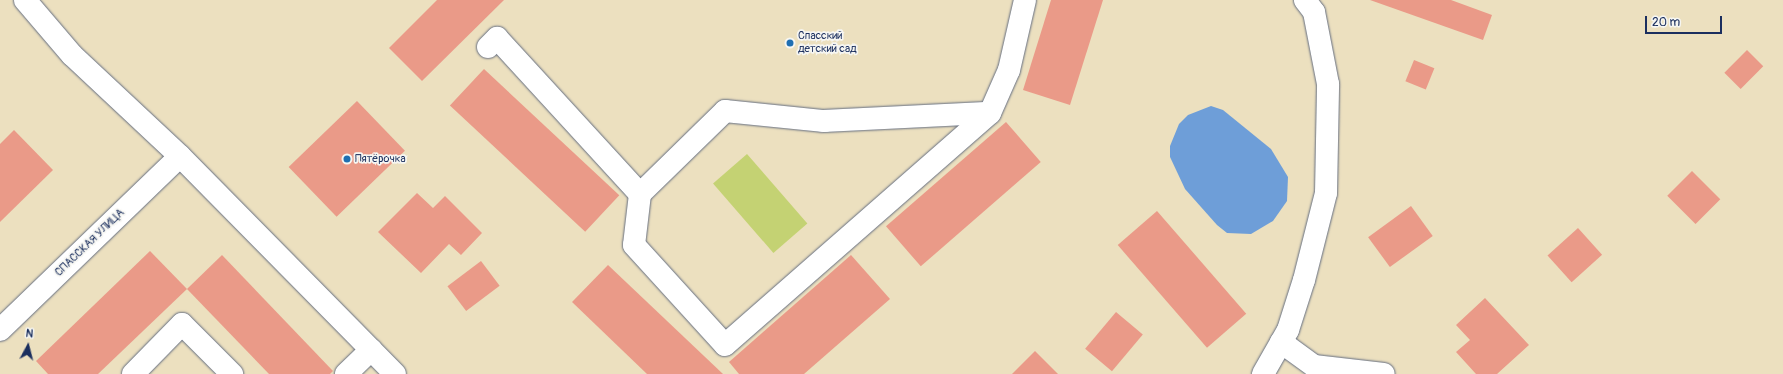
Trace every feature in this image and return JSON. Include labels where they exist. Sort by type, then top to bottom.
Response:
[{"type":"street","points":[[25,0],[72,55],[180,156],[395,374]]},
{"type":"street","points":[[990,113],[824,121],[726,111],[640,194],[634,245],[725,346],[990,113],[1009,70],[1025,0]]},
{"type":"street","points":[[1263,374],[1288,330],[1304,280],[1326,192],[1328,84],[1314,12],[1305,0]]},
{"type":"street","points":[[488,47],[497,38],[640,194]]},
{"type":"street","name":"СПАССКАЯ УЛИЦА","points":[[0,330],[180,156]]},
{"type":"street","points":[[133,374],[182,324],[232,374]]},
{"type":"street","points":[[1281,342],[1314,366],[1384,374]]},
{"type":"street","points":[[346,374],[371,350]]},
{"type":"green space","points":[[747,154],[807,223],[773,253],[713,184]]},
{"type":"water","points":[[1211,106],[1223,110],[1271,149],[1288,177],[1287,201],[1273,221],[1251,234],[1227,233],[1217,225],[1185,189],[1170,157],[1170,146],[1179,124],[1188,115]]},
{"type":"building","points":[[437,0],[504,0],[422,81],[389,48]]},
{"type":"building","points":[[1051,0],[1103,0],[1070,105],[1023,90]]},
{"type":"building","points":[[1370,0],[1451,0],[1492,15],[1483,40]]},
{"type":"building","points":[[1747,50],[1763,66],[1741,89],[1724,73]]},
{"type":"building","points":[[1414,60],[1434,68],[1426,90],[1405,81]]},
{"type":"building","points":[[484,69],[619,195],[585,232],[450,106]]},
{"type":"building","name":"Пятёрочка","points":[[357,101],[405,151],[337,217],[289,167]]},
{"type":"building","points":[[1006,122],[1041,162],[921,266],[886,226]]},
{"type":"building","points":[[14,130],[53,170],[0,222],[0,144]]},
{"type":"building","points":[[1692,171],[1720,199],[1696,224],[1667,196]]},
{"type":"building","points":[[417,193],[433,208],[445,196],[482,233],[461,255],[449,244],[421,273],[378,232]]},
{"type":"building","points":[[1411,206],[1433,236],[1390,267],[1368,237]]},
{"type":"building","points":[[1157,211],[1246,314],[1207,348],[1118,245]]},
{"type":"building","points":[[1578,228],[1602,255],[1572,282],[1548,255]]},
{"type":"building","points":[[150,251],[187,289],[98,374],[48,374],[36,361]]},
{"type":"building","points":[[222,255],[333,371],[330,374],[269,374],[187,289]]},
{"type":"building","points":[[851,255],[890,299],[804,374],[739,374],[729,362]]},
{"type":"building","points":[[481,261],[500,286],[466,311],[447,286]]},
{"type":"building","points":[[608,265],[723,374],[647,374],[572,302]]},
{"type":"building","points":[[1485,298],[1529,345],[1497,374],[1476,374],[1456,352],[1470,340],[1456,325]]},
{"type":"building","points":[[1116,312],[1143,334],[1112,371],[1085,349]]},
{"type":"building","points":[[1035,351],[1058,374],[1012,374]]},
{"type":"place","name":"Спасский детский сад","points":[[790,43]]},
{"type":"place","name":"Пятёрочка","points":[[347,159]]}]
